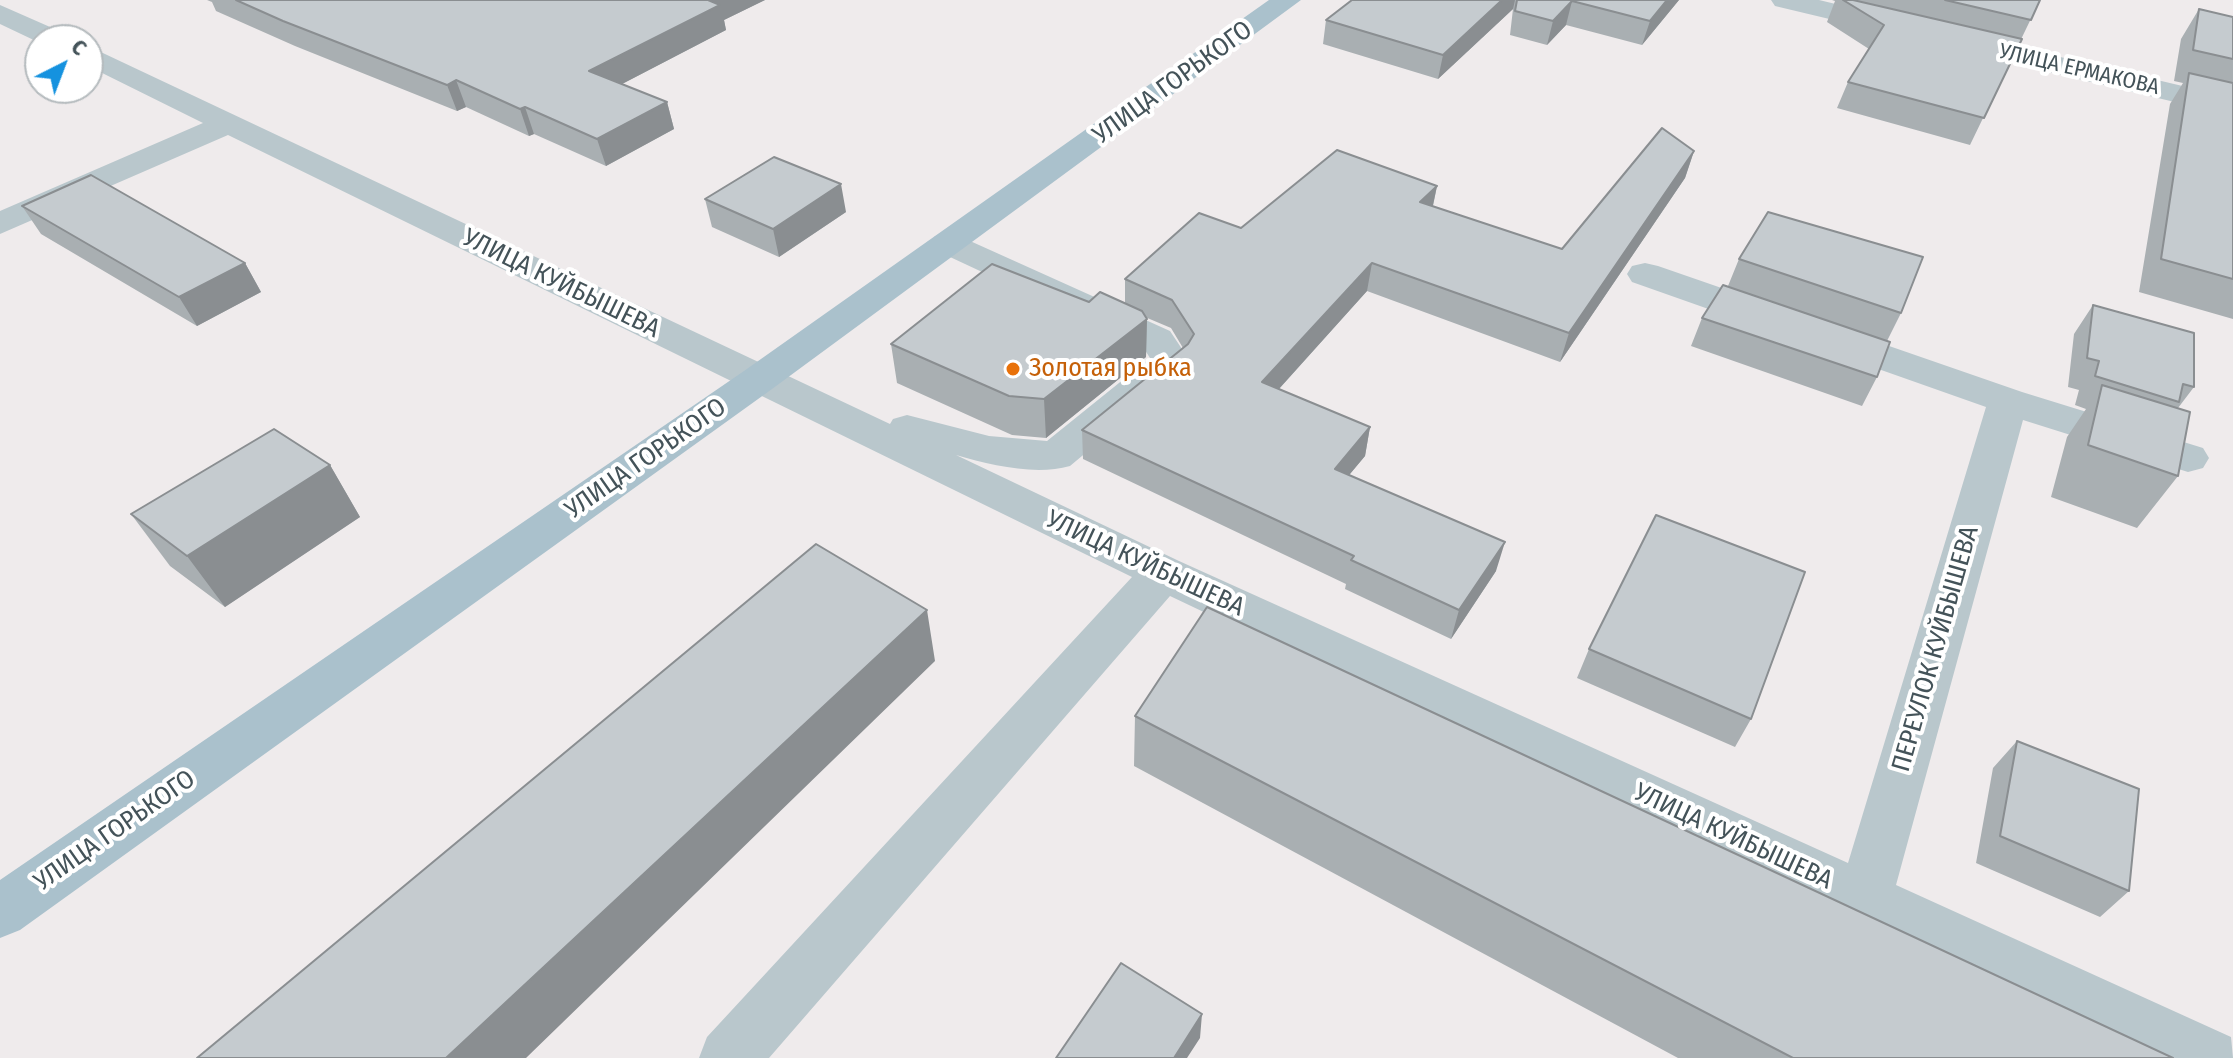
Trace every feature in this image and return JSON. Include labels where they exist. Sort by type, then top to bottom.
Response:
[{"type":"main road","name":"УЛИЦА ГОРЬКОГО","points":[[0,912],[758,380],[1287,0]]},
{"type":"street","name":"УЛИЦА ЕРМАКОВА","points":[[1785,0],[2233,107]]},
{"type":"street","points":[[3,17],[24,26]]},
{"type":"street","name":"УЛИЦА КУЙБЫШЕВА","points":[[104,63],[1163,573],[2209,1058]]},
{"type":"street","points":[[0,224],[228,123]]},
{"type":"street","points":[[818,407],[989,450],[1055,456],[1171,361],[1157,339],[947,243]]},
{"type":"street","points":[[1645,274],[2008,401],[2188,458]]},
{"type":"street","name":"ПЕРЕУЛОК КУЙБЫШЕВА","points":[[1865,898],[2008,401]]},
{"type":"street","points":[[729,1058],[1163,573]]},
{"type":"building","points":[[236,0],[708,0],[720,5],[589,71],[667,102],[597,139],[456,80],[447,85]]},
{"type":"building","points":[[1352,0],[1502,0],[1443,55],[1326,20]]},
{"type":"building","points":[[1517,0],[1667,0],[1650,21],[1572,1],[1553,21],[1515,11]]},
{"type":"building","points":[[1843,0],[2022,39],[1984,118],[1848,82],[1884,25]]},
{"type":"building","points":[[1945,0],[2040,0],[2031,20]]},
{"type":"building","points":[[2199,9],[2233,17],[2233,59],[2193,50]]},
{"type":"building","points":[[2189,73],[2233,83],[2233,279],[2161,259]]},
{"type":"building","points":[[1662,128],[1694,151],[1569,333],[1372,263],[1262,382],[1370,427],[1335,469],[1505,542],[1459,610],[1351,560],[1354,556],[1082,430],[1188,344],[1194,334],[1172,300],[1125,279],[1199,213],[1241,228],[1337,150],[1437,186],[1420,202],[1562,249]]},
{"type":"building","points":[[774,157],[841,184],[773,229],[705,199]]},
{"type":"building","points":[[91,175],[245,263],[179,297],[22,206]]},
{"type":"building","points":[[1768,212],[1923,257],[1901,313],[1739,259]]},
{"type":"building","points":[[992,264],[1089,302],[1100,292],[1142,311],[1147,319],[1044,399],[1009,396],[891,344]]},
{"type":"building","points":[[1723,285],[1890,342],[1877,377],[1702,318]]},
{"type":"building","points":[[2093,305],[2194,333],[2194,387],[2183,384],[2179,402],[2095,376],[2099,361],[2087,358]]},
{"type":"building","points":[[2102,385],[2190,412],[2178,476],[2088,445]]},
{"type":"building","points":[[274,429],[330,465],[187,556],[131,514]]},
{"type":"building","points":[[1656,515],[1805,572],[1751,719],[1589,649]]},
{"type":"building","points":[[816,544],[927,610],[446,1058],[197,1058]]},
{"type":"building","points":[[1207,607],[2173,1058],[1793,1058],[1135,716]]},
{"type":"building","points":[[2017,741],[2139,789],[2129,891],[2000,836]]},
{"type":"building","points":[[1121,963],[1202,1014],[1174,1058],[1056,1058]]},
{"type":"place","name":"Золотая рыбка","points":[[1013,369]]}]
